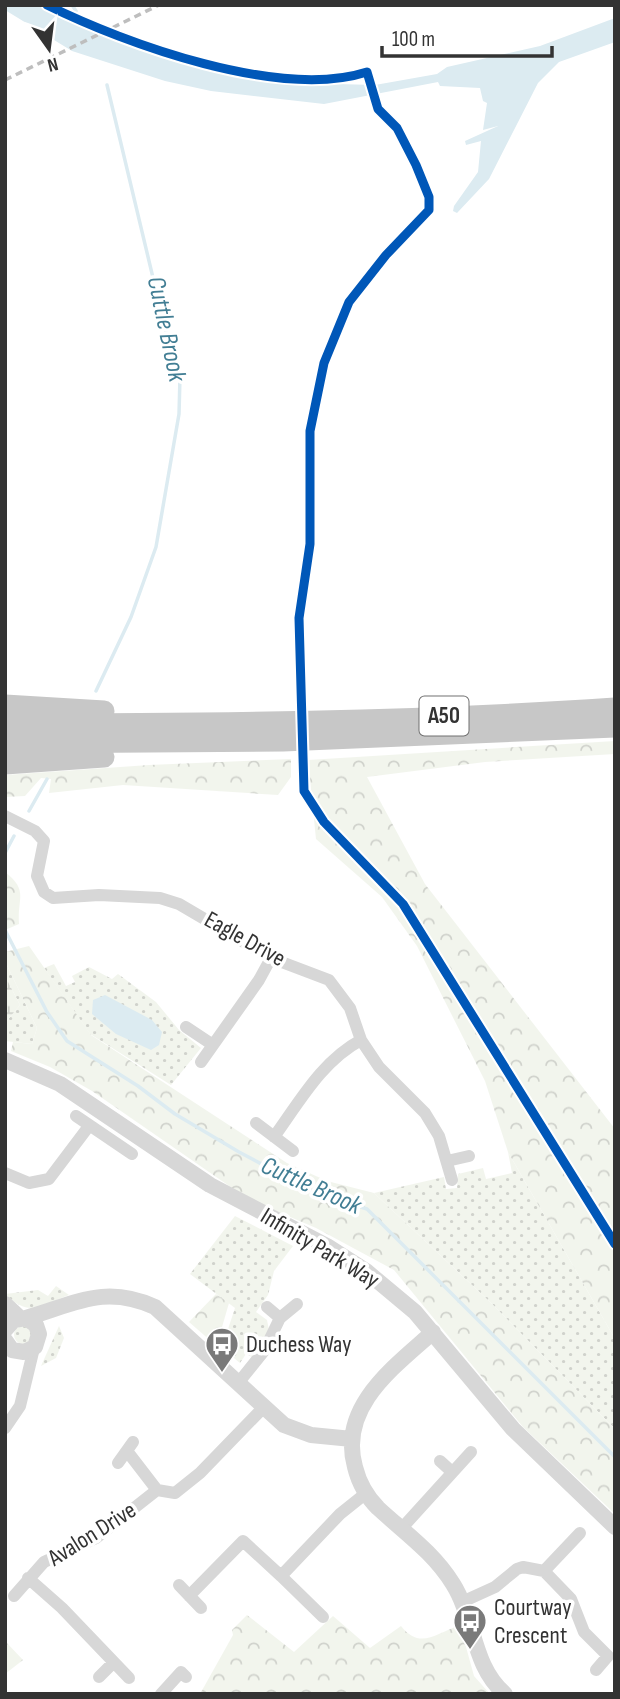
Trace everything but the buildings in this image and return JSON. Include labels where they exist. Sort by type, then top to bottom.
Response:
[{"type":"highway","points":[[5,705],[274,722]]},
{"type":"highway","name":"A50","points":[[5,724],[274,722],[528,714],[615,708]]},
{"type":"highway","name":"A50","points":[[5,743],[252,742],[615,727]]},
{"type":"highway","points":[[5,764],[252,742]]},
{"type":"street","name":"Eagle Drive","points":[[5,816],[35,831],[44,841],[37,876],[44,892],[53,898],[99,895],[160,898],[197,913],[271,958],[329,981],[350,1008],[361,1040],[379,1067],[425,1113],[439,1136],[452,1180]]},
{"type":"street","points":[[201,1062],[259,980],[271,958]]},
{"type":"street","points":[[186,1027],[213,1045]]},
{"type":"street","points":[[274,1137],[327,1065],[339,1053],[361,1040]]},
{"type":"street","name":"Infinity Park Way","points":[[5,1059],[60,1084],[210,1185],[346,1258],[382,1283],[433,1332],[513,1429],[615,1527]]},
{"type":"street","points":[[76,1116],[132,1154]]},
{"type":"street","points":[[256,1124],[293,1151]]},
{"type":"street","points":[[5,1173],[29,1183],[49,1179],[89,1126]]},
{"type":"street","points":[[447,1161],[470,1156]]},
{"type":"street","points":[[5,1331],[10,1322],[102,1295],[119,1295],[145,1303],[155,1307],[284,1425],[297,1431],[352,1439]]},
{"type":"street","points":[[5,1304],[39,1331]]},
{"type":"street","points":[[239,1382],[264,1351],[280,1318],[297,1304]]},
{"type":"street","points":[[5,1428],[16,1414],[39,1331],[68,1306]]},
{"type":"street","points":[[267,1307],[280,1318]]},
{"type":"street","points":[[433,1332],[376,1385],[357,1416],[352,1439],[353,1461],[365,1493],[437,1561],[462,1602],[485,1670],[505,1694]]},
{"type":"street","points":[[10,1346],[34,1348]]},
{"type":"street","points":[[10,1346],[21,1361],[24,1382]]},
{"type":"street","points":[[118,1463],[130,1447],[157,1490],[168,1493],[181,1490],[264,1408]]},
{"type":"street","points":[[402,1528],[471,1452]]},
{"type":"street","points":[[440,1461],[451,1471]]},
{"type":"street","name":"Avalon Drive","points":[[14,1596],[28,1578],[53,1557],[96,1538],[157,1490]]},
{"type":"street","points":[[281,1576],[340,1514],[365,1493]]},
{"type":"street","points":[[544,1571],[580,1533]]},
{"type":"street","points":[[190,1596],[243,1541],[323,1616]]},
{"type":"street","points":[[462,1602],[495,1587],[517,1569],[523,1567],[544,1571],[571,1600],[584,1632],[611,1652],[597,1670]]},
{"type":"street","name":"Avalon Drive","points":[[28,1578],[62,1608],[129,1678]]},
{"type":"street","points":[[179,1585],[201,1608]]},
{"type":"street","points":[[99,1677],[113,1663]]},
{"type":"street","points":[[162,1694],[181,1672],[186,1677]]},
{"type":"green space","points":[[615,741],[615,754],[485,762],[367,777],[425,884],[615,1129],[615,1339],[508,1152],[485,1081],[417,946],[382,897],[316,839],[308,760]]},
{"type":"green space","points":[[291,759],[291,777],[278,795],[123,785],[49,793],[51,779],[41,778],[25,796],[5,797],[5,775]]},
{"type":"green space","points":[[5,872],[17,884],[20,895],[19,924],[5,930]]},
{"type":"green space","points":[[29,946],[91,1035],[287,1163],[327,1181],[374,1193],[491,1303],[615,1429],[615,1514],[523,1427],[394,1270],[316,1228],[248,1199],[92,1091],[50,1067],[11,1051],[13,1042],[32,1044],[37,1028],[5,961],[5,952]]},
{"type":"green space","points":[[5,961],[37,1028],[32,1044],[5,1041],[5,1023],[20,1005],[5,976]]},
{"type":"green space","points":[[54,964],[66,986],[75,982],[72,976],[89,967],[112,979],[118,974],[156,1002],[179,1030],[201,1048],[171,1085],[90,1034],[44,968]]},
{"type":"green space","points":[[5,976],[20,1005],[5,1023]]},
{"type":"green space","points":[[508,1152],[615,1339],[615,1429],[491,1303],[374,1193],[444,1177],[446,1189],[457,1188],[458,1174],[483,1168],[486,1179],[512,1173]]},
{"type":"green space","points":[[235,1216],[293,1246],[274,1271],[268,1295],[256,1312],[267,1320],[269,1330],[252,1357],[246,1354],[240,1363],[219,1346],[226,1335],[235,1308],[190,1274]]},
{"type":"green space","points":[[56,1286],[69,1295],[36,1308],[21,1306],[5,1294],[38,1290],[48,1296]]},
{"type":"green space","points":[[216,1294],[229,1303],[220,1334],[212,1342],[189,1322]]},
{"type":"green space","points":[[19,1326],[27,1326],[32,1335],[30,1342],[19,1344],[14,1339],[14,1331]]},
{"type":"green space","points":[[59,1326],[64,1338],[56,1358],[41,1366]]},
{"type":"green space","points":[[247,1615],[294,1652],[333,1616],[370,1648],[401,1626],[421,1639],[460,1625],[474,1676],[490,1694],[200,1694],[233,1635],[232,1630]]},
{"type":"green space","points":[[5,1641],[23,1660],[5,1674]]},
{"type":"shaded area","points":[[5,5],[39,5],[153,55],[297,83],[375,85],[437,74],[447,67],[540,46],[615,18],[615,42],[559,62],[538,83],[489,179],[457,213],[453,211],[454,206],[478,172],[481,141],[466,145],[465,141],[498,126],[483,130],[487,103],[483,101],[480,88],[440,86],[438,82],[324,104],[211,91],[165,81],[72,51],[5,10]]},
{"type":"shaded area","points":[[105,995],[152,1020],[162,1032],[159,1045],[151,1050],[116,1034],[92,1014],[93,1000]]},
{"type":"waterway","name":"Cuttle Brook","points":[[72,5],[76,11]]},
{"type":"waterway","name":"Cuttle Brook","points":[[96,691],[131,617],[156,547],[179,414],[180,377],[165,328],[107,85]]},
{"type":"waterway","name":"Cuttle Brook","points":[[29,811],[47,779]]},
{"type":"waterway","name":"Cuttle Brook","points":[[5,853],[14,836]]},
{"type":"waterway","name":"Cuttle Brook","points":[[5,930],[47,1012],[67,1041],[138,1086],[175,1114],[239,1152],[314,1192],[367,1209],[615,1457]]},
{"type":"railway","points":[[5,80],[159,5]]},
{"type":"cycle path","points":[[47,5],[118,36],[204,64],[291,79],[332,79],[367,72],[378,109],[397,128],[416,165],[429,197],[429,210],[386,255],[349,302],[324,363],[310,431],[310,544],[299,618],[304,791],[324,822],[403,904],[615,1244]]},
{"type":"place","name":"Duchess Way","points":[[222,1374]]},
{"type":"place","name":"Courtway Crescent","points":[[470,1651]]}]
